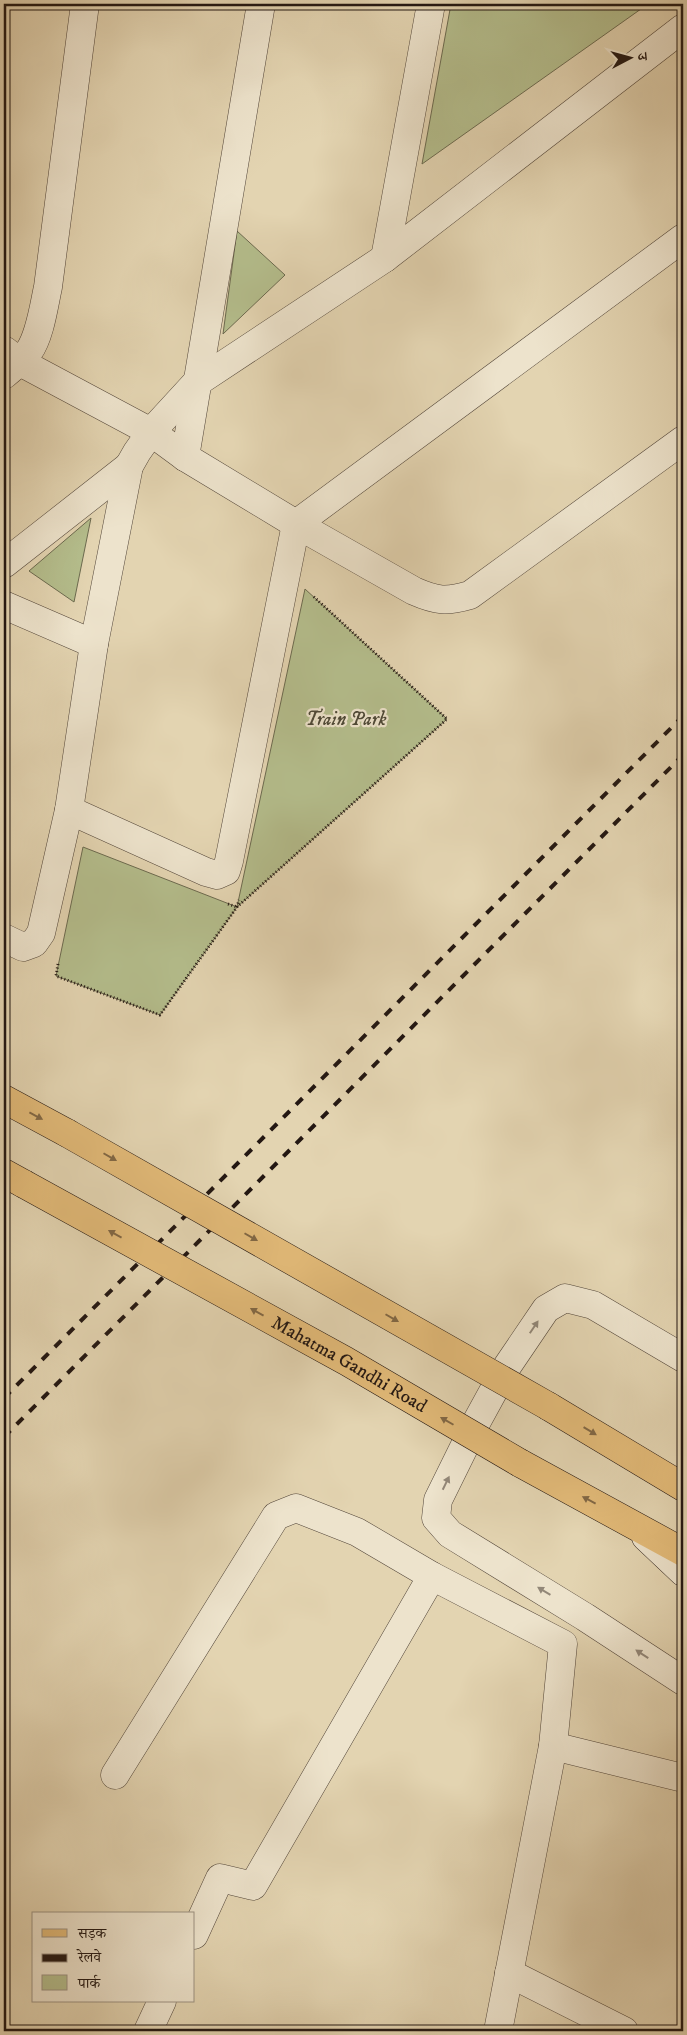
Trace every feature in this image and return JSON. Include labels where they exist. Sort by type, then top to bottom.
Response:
[{"type":"main road","points":[[4,1099],[548,1406],[683,1487]]},
{"type":"main road","name":"Mahatma Gandhi Road","points":[[4,1173],[346,1361],[520,1463],[632,1523]]},
{"type":"main road","points":[[632,1523],[683,1552]]},
{"type":"street","points":[[9,362],[31,349],[48,287],[85,4]]},
{"type":"street","points":[[185,457],[261,4]]},
{"type":"street","points":[[384,258],[431,4]]},
{"type":"street","points":[[4,564],[129,466],[151,432],[196,383],[384,258],[683,28]]},
{"type":"street","points":[[68,810],[206,872],[217,875],[226,871],[296,524],[683,238]]},
{"type":"street","points":[[9,362],[151,432],[185,457],[296,524],[414,591],[433,599],[446,601],[470,595],[683,440]]},
{"type":"street","points":[[4,938],[23,947],[34,943],[41,933],[68,810],[94,644],[129,466]]},
{"type":"street","points":[[4,605],[94,644]]},
{"type":"street","points":[[683,1358],[593,1305],[565,1298],[546,1309],[506,1368],[481,1413],[438,1500],[436,1518],[450,1534],[585,1617],[683,1681]]},
{"type":"street","points":[[641,1462],[683,1475]]},
{"type":"street","points":[[116,1775],[276,1516],[296,1508],[357,1532],[432,1576],[563,1644],[553,1746],[498,2031]]},
{"type":"street","name":"Mahatma Gandhi Road","points":[[632,1523],[683,1572]]},
{"type":"street","points":[[195,1933],[220,1878],[253,1886],[432,1576]]},
{"type":"street","points":[[553,1746],[683,1778]]},
{"type":"street","points":[[509,1973],[624,2031]]},
{"type":"street","points":[[148,2031],[162,2002]]},
{"type":"path","points":[[60,958],[56,976],[160,1015],[237,908],[447,719],[312,595]]},
{"type":"path","points":[[237,908],[239,898]]},
{"type":"path","points":[[219,900],[237,908]]},
{"type":"green space","points":[[451,4],[648,4],[422,164]]},
{"type":"green space","points":[[237,231],[285,275],[223,334]]},
{"type":"green space","points":[[91,518],[74,602],[29,571]]},
{"type":"green space","name":"Train Park","points":[[305,589],[447,719],[237,907]]},
{"type":"green space","points":[[83,847],[237,907],[160,1015],[56,976]]},
{"type":"railway","points":[[4,1398],[683,716]]},
{"type":"railway","points":[[4,1437],[683,755]]}]
